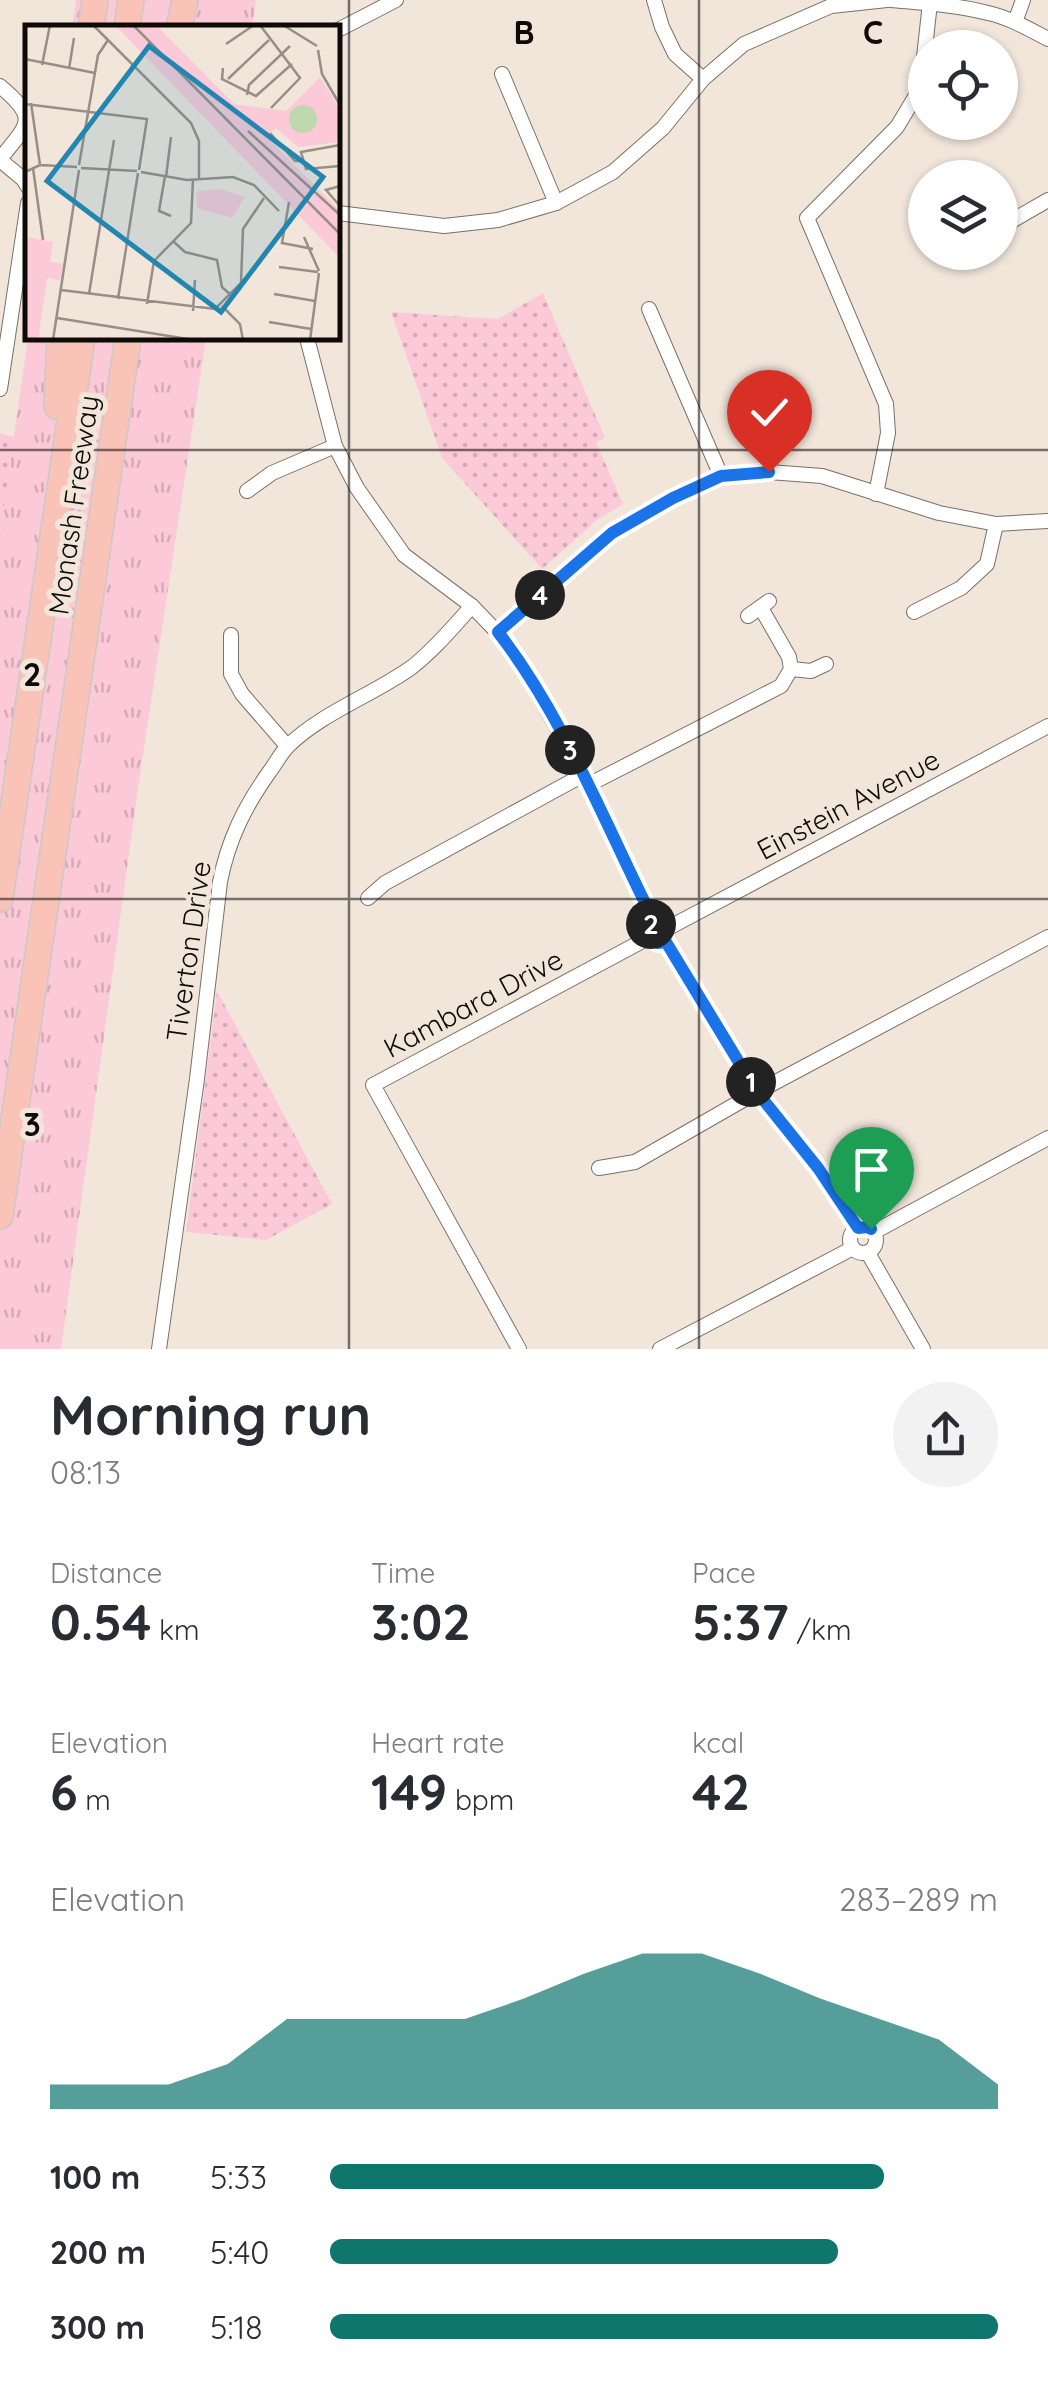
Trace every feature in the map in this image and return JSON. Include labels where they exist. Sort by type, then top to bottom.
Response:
[{"type":"highway","points":[[91,25],[95,0]]},
{"type":"highway","points":[[126,25],[130,0]]},
{"type":"highway","points":[[179,25],[183,0]]},
{"type":"highway","points":[[52,541],[60,340]]},
{"type":"highway","name":"Monash Freeway","points":[[0,899],[82,340]]},
{"type":"highway","name":"Monash Freeway","points":[[0,1216],[128,340]]},
{"type":"street","points":[[340,29],[396,0]]},
{"type":"street","points":[[654,0],[675,54],[703,78]]},
{"type":"street","points":[[1015,22],[1024,0]]},
{"type":"street","points":[[340,213],[444,226],[498,220],[556,203],[613,172],[663,128],[703,78],[744,44],[830,3],[930,3],[990,13],[1048,38]]},
{"type":"street","points":[[927,30],[930,3]]},
{"type":"street","points":[[502,74],[556,203]]},
{"type":"street","points":[[0,86],[20,104],[25,115]]},
{"type":"street","points":[[876,494],[888,434],[886,404],[807,218],[897,127],[908,108]]},
{"type":"street","points":[[25,127],[0,159],[25,183]]},
{"type":"street","points":[[1018,217],[1048,200]]},
{"type":"street","points":[[0,389],[25,223]]},
{"type":"street","points":[[649,309],[721,476]]},
{"type":"street","points":[[308,340],[335,446],[357,488],[404,555],[472,606],[521,662],[585,780],[654,921]]},
{"type":"street","points":[[247,491],[272,473],[335,446]]},
{"type":"street","points":[[498,632],[612,533],[721,476],[769,472],[822,476],[939,514],[996,524],[1048,521]]},
{"type":"street","points":[[914,612],[961,588],[987,564],[996,524]]},
{"type":"street","name":"Tiverton Drive","points":[[159,1349],[225,855],[249,801],[288,746],[412,666],[472,606]]},
{"type":"street","points":[[368,898],[385,883],[585,780],[781,686],[791,669],[789,657],[760,609]]},
{"type":"street","points":[[232,635],[231,674],[242,694],[288,746]]},
{"type":"street","points":[[791,669],[811,671],[826,664]]},
{"type":"street","name":"Einstein Avenue","points":[[672,926],[1048,726]]},
{"type":"street","points":[[663,919],[672,926],[674,934],[666,942],[658,943],[650,937],[649,928],[654,921],[663,919]]},
{"type":"street","name":"Kambara Drive","points":[[520,1349],[374,1084],[650,937]]},
{"type":"street","points":[[599,1168],[635,1162],[757,1092],[1048,937]]},
{"type":"street","points":[[666,942],[757,1092],[818,1168],[858,1228]]},
{"type":"street","points":[[874,1232],[1048,1138]]},
{"type":"street","points":[[660,1349],[860,1250],[876,1242],[874,1232],[867,1227],[858,1228],[850,1239],[860,1250],[924,1349]]},
{"type":"green space","points":[[76,0],[256,0],[252,25],[72,25]]},
{"type":"green space","points":[[543,293],[605,438],[596,442],[623,504],[598,519],[542,569],[442,458],[391,312],[498,319]]},
{"type":"green space","points":[[28,340],[206,340],[139,781],[61,1349],[0,1349],[0,532]]},
{"type":"green space","points":[[0,433],[14,437],[0,532]]},
{"type":"green space","points":[[217,991],[332,1204],[266,1240],[186,1232]]},
{"type":"route","points":[[769,472],[721,476],[612,533],[498,632],[521,662],[588,785],[654,921],[649,928],[650,937],[658,943],[666,942],[757,1092],[818,1168],[858,1228],[871,1229]]}]
